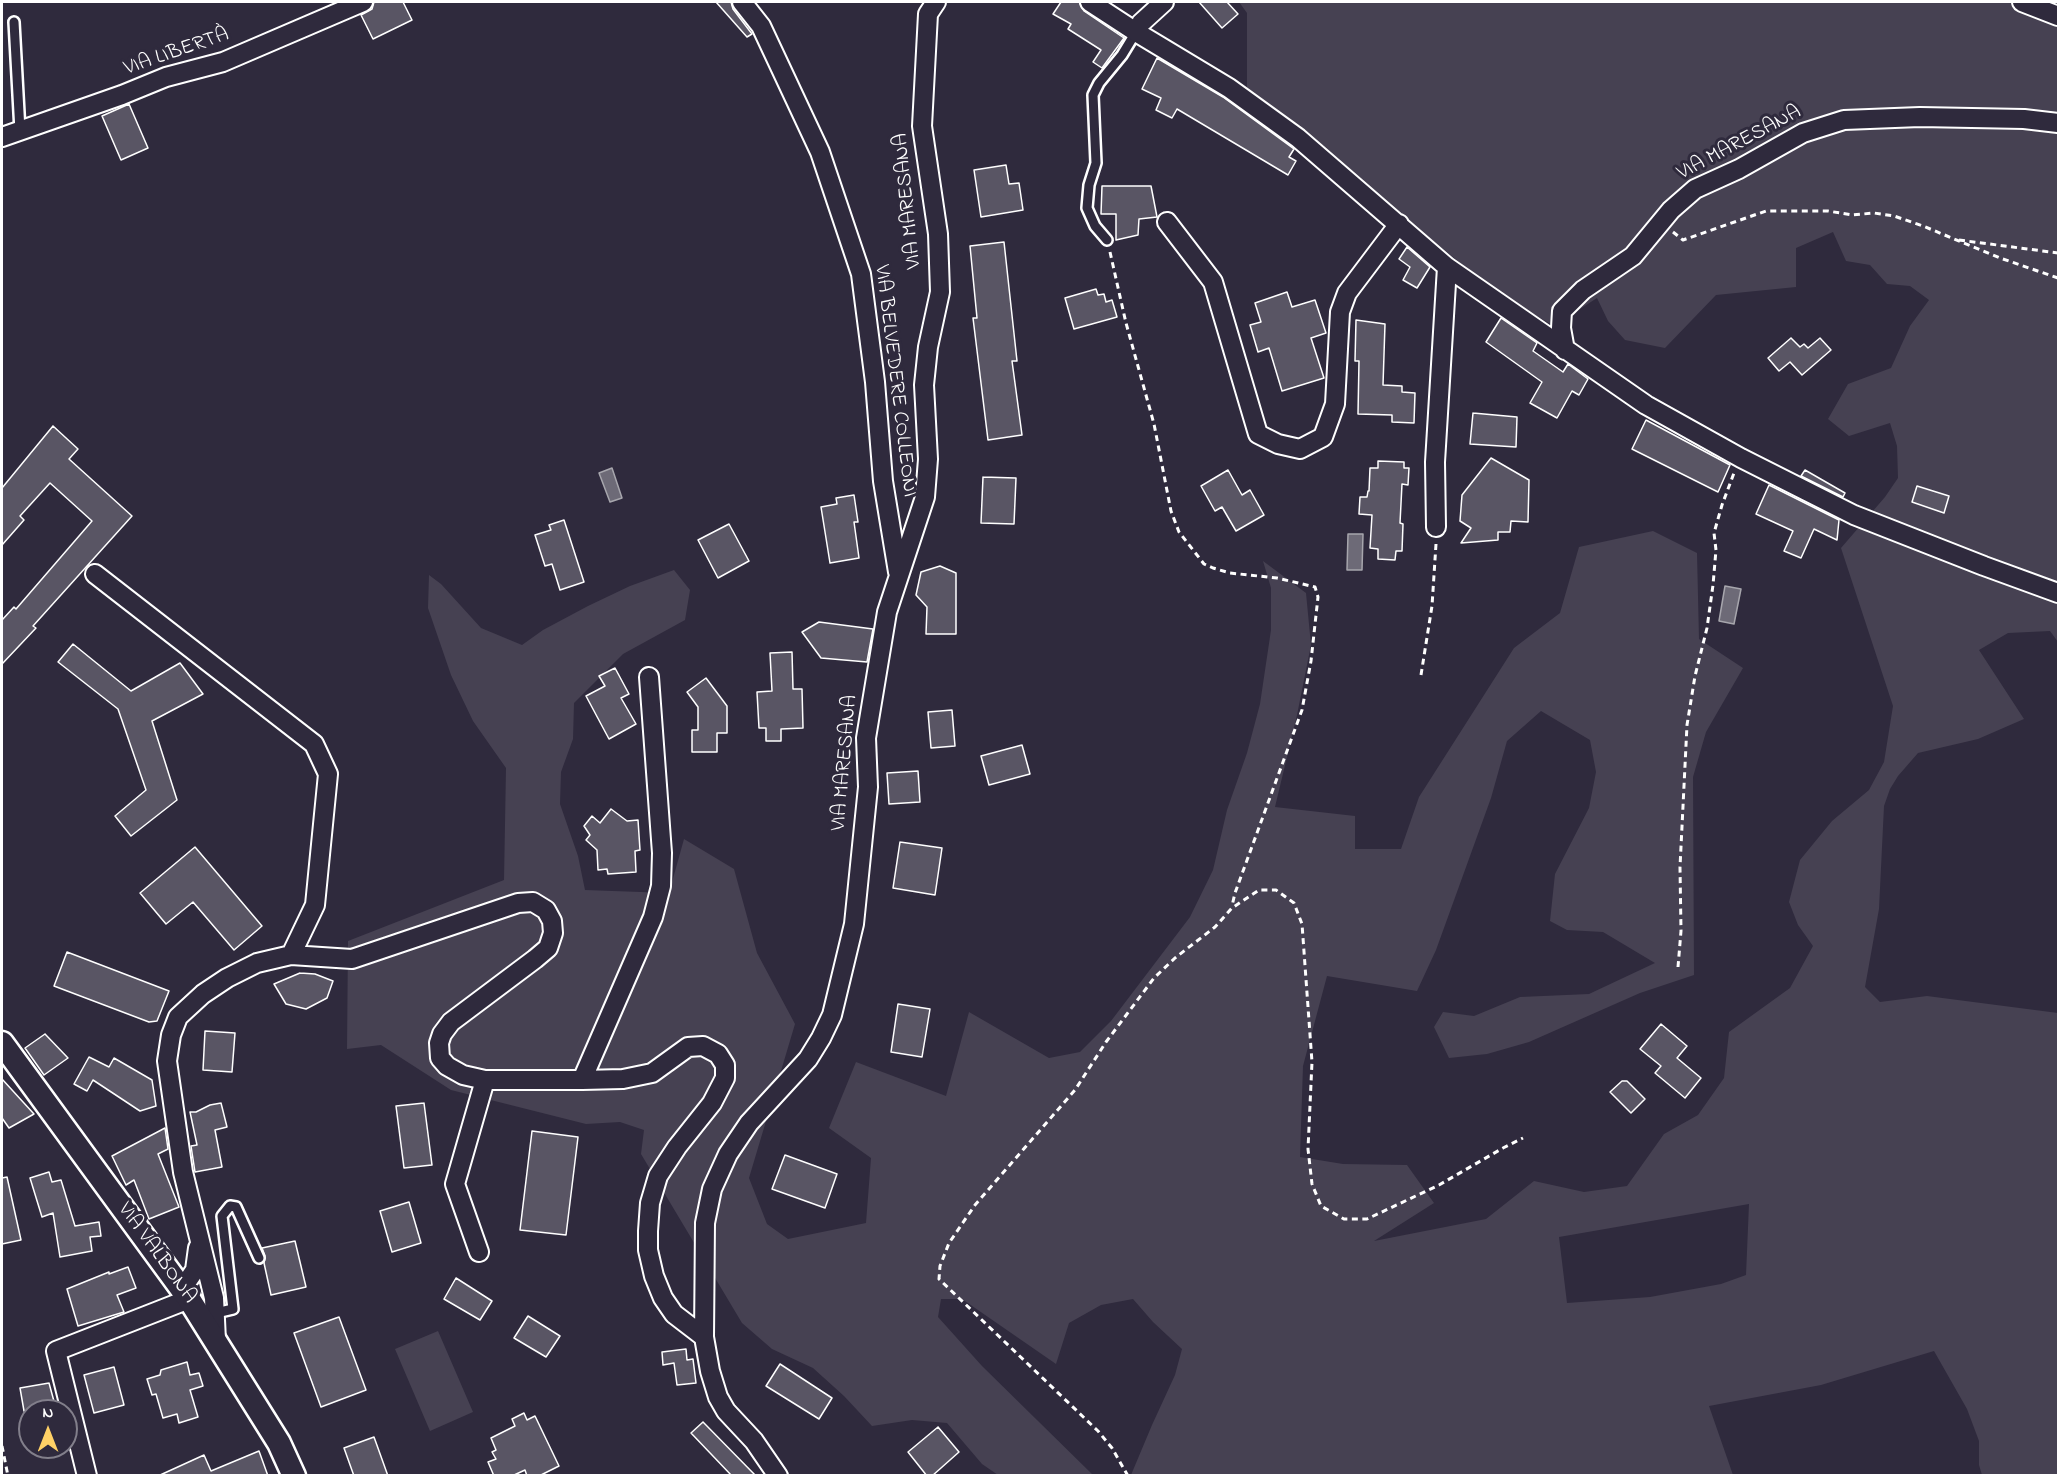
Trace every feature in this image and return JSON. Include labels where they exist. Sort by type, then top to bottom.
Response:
[{"type":"street","name":"VIA LIBERTÀ","points":[[2,137],[123,95],[166,77],[223,62],[363,2]]},
{"type":"street","name":"VIA BELVEDERE COLLEONI","points":[[742,2],[761,26],[819,152],[861,274],[875,382],[883,481],[898,574]]},
{"type":"street","name":"VIA MARESANA","points":[[778,1476],[754,1441],[726,1411],[718,1397],[710,1371],[704,1336],[705,1223],[712,1188],[728,1154],[749,1123],[808,1059],[832,1015],[854,924],[868,788],[866,738],[887,612],[925,497],[928,459],[924,385],[928,347],[940,292],[938,234],[922,126],[928,14],[936,2]]},
{"type":"street","points":[[1090,2],[1229,88],[1298,138],[1448,267],[1646,405],[1741,458],[1854,515],[2058,593]]},
{"type":"street","points":[[1136,32],[1141,23],[1164,2]]},
{"type":"street","points":[[2022,2],[2058,16]]},
{"type":"street","name":"VIA MARESANA","points":[[1565,350],[1561,328],[1562,311],[1583,290],[1633,256],[1671,210],[1695,189],[1739,169],[1803,133],[1844,120],[1932,117],[2024,119],[2058,123]]},
{"type":"street","points":[[1167,222],[1213,282],[1258,434],[1278,444],[1300,449],[1323,437],[1335,404],[1340,312],[1347,293],[1399,224]]},
{"type":"street","points":[[1436,527],[1435,462],[1448,267]]},
{"type":"street","points":[[95,574],[314,744],[328,774],[315,905],[291,955]]},
{"type":"street","points":[[582,1080],[653,917],[662,886],[662,853],[649,677]]},
{"type":"street","points":[[216,1341],[216,1313],[183,1172],[167,1061],[171,1035],[178,1017],[203,994],[227,978],[257,963],[291,955],[352,959],[518,903],[533,902],[546,910],[552,921],[553,933],[548,948],[451,1022],[442,1034],[439,1043],[440,1058],[447,1066],[463,1075],[485,1080],[582,1080],[623,1079],[652,1073],[688,1047],[703,1047],[718,1054],[725,1065],[725,1078],[712,1103],[677,1147],[658,1176],[649,1212],[648,1250],[654,1276],[663,1298],[674,1314],[704,1336]]},
{"type":"street","name":"VIA VALBONA","points":[[2,1043],[185,1294],[279,1443],[294,1476]]},
{"type":"street","points":[[479,1252],[455,1184],[485,1080]]},
{"type":"street","points":[[87,1476],[56,1351],[185,1294],[195,1270],[198,1237]]},
{"type":"lane","points":[[14,22],[20,131]]},
{"type":"lane","points":[[1107,240],[1095,226],[1087,208],[1089,186],[1096,163],[1093,95],[1099,83],[1122,55],[1136,32]]},
{"type":"lane","points":[[216,1313],[233,1309],[222,1216],[230,1206],[236,1208],[259,1257]]},
{"type":"path","points":[[1671,210],[1672,231],[1683,240],[1766,211],[1828,211],[1852,215],[1884,214],[1923,226],[2000,258],[2058,278]]},
{"type":"path","points":[[1954,239],[2058,253]]},
{"type":"path","points":[[1107,240],[1126,323],[1154,424],[1171,512],[1179,532],[1204,564],[1230,573],[1276,578],[1315,586],[1318,597],[1311,661],[1302,710],[1243,871],[1232,908]]},
{"type":"path","points":[[1678,967],[1687,725],[1711,596],[1716,550],[1714,533],[1722,505],[1741,458]]},
{"type":"path","points":[[1421,675],[1432,597],[1436,527]]},
{"type":"path","points":[[1128,1476],[1112,1448],[1098,1431],[939,1279],[940,1266],[949,1243],[975,1205],[1075,1090],[1106,1042],[1154,978],[1175,958],[1215,927],[1232,908],[1259,890],[1276,890],[1294,903],[1302,924],[1312,1062],[1308,1149],[1312,1185],[1322,1206],[1344,1219],[1367,1219],[1439,1185],[1523,1138]]},
{"type":"path","points":[[2,1446],[8,1476]]},
{"type":"shaded area","points":[[1239,2],[2058,2],[2058,642],[2050,631],[2008,633],[1979,650],[2024,719],[1978,739],[1918,753],[1890,789],[1884,806],[1879,909],[1865,987],[1880,1002],[1927,996],[2058,1013],[2058,1475],[1982,1475],[1979,1465],[1979,1441],[1967,1409],[1934,1351],[1821,1385],[1709,1406],[1733,1475],[1131,1475],[1175,1375],[1182,1349],[1153,1322],[1133,1299],[1101,1305],[1069,1323],[1056,1364],[962,1299],[941,1299],[938,1317],[982,1366],[1093,1475],[998,1475],[982,1464],[947,1423],[912,1420],[872,1426],[813,1368],[772,1349],[742,1323],[641,1154],[644,1130],[620,1122],[586,1124],[451,1090],[381,1045],[347,1049],[348,941],[504,880],[506,768],[473,721],[451,675],[428,608],[429,575],[441,584],[481,628],[522,645],[543,630],[588,606],[630,586],[674,570],[690,590],[685,620],[623,654],[574,703],[573,739],[561,772],[560,804],[578,856],[585,890],[669,893],[684,839],[734,869],[757,953],[795,1024],[749,1178],[767,1224],[788,1239],[866,1223],[871,1158],[829,1128],[856,1062],[946,1096],[969,1012],[1049,1058],[1080,1052],[1111,1021],[1190,917],[1213,870],[1227,810],[1247,753],[1260,704],[1271,630],[1271,588],[1263,561],[1306,593],[1311,645],[1275,807],[1355,816],[1355,849],[1401,849],[1419,797],[1514,648],[1560,613],[1579,547],[1653,531],[1697,553],[1699,639],[1743,668],[1706,732],[1693,777],[1694,975],[1640,993],[1529,1042],[1487,1054],[1449,1058],[1434,1027],[1443,1012],[1474,1016],[1520,997],[1589,994],[1655,963],[1603,932],[1567,930],[1550,921],[1555,874],[1589,808],[1596,772],[1590,740],[1541,711],[1507,741],[1491,798],[1436,950],[1417,991],[1327,976],[1303,1066],[1300,1157],[1343,1164],[1407,1165],[1434,1203],[1374,1241],[1486,1219],[1534,1181],[1584,1192],[1627,1186],[1664,1134],[1698,1115],[1724,1078],[1729,1032],[1790,988],[1813,946],[1798,925],[1789,902],[1800,860],[1832,821],[1869,790],[1884,762],[1893,706],[1841,548],[1885,497],[1898,478],[1897,446],[1890,423],[1849,436],[1828,419],[1848,384],[1891,368],[1910,326],[1929,300],[1910,286],[1887,284],[1870,265],[1846,261],[1833,232],[1796,248],[1796,287],[1716,295],[1665,348],[1625,340],[1608,321],[1597,298],[1554,326],[1497,293],[1310,140],[1247,96],[1247,13]],"holes":[[[1749,1204],[1746,1275],[1721,1284],[1650,1297],[1567,1303],[1559,1237]]]},
{"type":"shaded area","points":[[612,468],[622,498],[610,502],[599,473]]},
{"type":"shaded area","points":[[1348,534],[1363,534],[1362,570],[1347,570]]},
{"type":"shaded area","points":[[1725,586],[1741,589],[1734,624],[1719,621]]},
{"type":"shaded area","points":[[438,1331],[473,1412],[430,1431],[395,1349]]},
{"type":"building","points":[[374,2],[403,2],[412,20],[373,39],[361,15],[372,9]]},
{"type":"building","points":[[716,2],[731,2],[733,9],[752,34],[747,37]]},
{"type":"building","points":[[1061,2],[1079,2],[1084,11],[1124,38],[1102,68],[1093,62],[1101,50],[1068,29],[1071,24],[1053,14]]},
{"type":"building","points":[[1199,2],[1227,2],[1238,14],[1222,28]]},
{"type":"building","points":[[1157,58],[1223,97],[1294,149],[1289,157],[1296,161],[1288,175],[1177,109],[1172,118],[1156,110],[1161,98],[1142,89]]},
{"type":"building","points":[[129,104],[148,148],[121,160],[102,116]]},
{"type":"building","points":[[1006,165],[1009,184],[1019,183],[1023,210],[981,217],[974,170]]},
{"type":"building","points":[[1102,186],[1151,186],[1157,217],[1139,219],[1138,235],[1116,240],[1116,214],[1101,214]]},
{"type":"building","points":[[1004,242],[1017,361],[1012,361],[1022,435],[988,440],[973,318],[977,318],[970,246]]},
{"type":"building","points":[[1407,247],[1430,267],[1417,288],[1403,280],[1410,267],[1399,259]]},
{"type":"building","points":[[1096,289],[1098,295],[1104,294],[1106,302],[1112,300],[1117,317],[1074,329],[1065,298]]},
{"type":"building","points":[[1287,292],[1292,307],[1315,300],[1326,333],[1311,338],[1324,378],[1282,391],[1269,348],[1258,352],[1250,325],[1261,322],[1255,303]]},
{"type":"building","points":[[1501,318],[1537,343],[1533,351],[1563,372],[1568,364],[1588,379],[1579,395],[1572,391],[1557,418],[1530,403],[1542,382],[1486,342]]},
{"type":"building","points":[[1356,320],[1385,324],[1383,385],[1402,386],[1402,392],[1415,393],[1414,423],[1392,422],[1392,415],[1358,414],[1359,361],[1355,361]]},
{"type":"building","points":[[1791,338],[1800,347],[1804,344],[1808,348],[1820,338],[1831,350],[1802,375],[1790,362],[1779,371],[1768,358]]},
{"type":"building","points":[[1473,413],[1517,417],[1516,447],[1470,444]]},
{"type":"building","points":[[1646,420],[1730,465],[1718,492],[1632,449]]},
{"type":"building","points":[[53,426],[78,449],[69,459],[132,516],[2,664],[2,620],[14,607],[16,609],[92,521],[50,483],[20,516],[24,520],[2,545],[2,488]]},
{"type":"building","points":[[1491,458],[1529,480],[1528,522],[1511,521],[1510,532],[1498,532],[1498,540],[1461,543],[1471,528],[1460,521],[1462,495]]},
{"type":"building","points":[[1378,461],[1404,462],[1404,468],[1409,468],[1408,485],[1402,484],[1400,523],[1403,524],[1402,551],[1396,551],[1395,560],[1378,559],[1378,549],[1370,548],[1372,515],[1359,514],[1360,497],[1367,497],[1369,491],[1370,468],[1378,468]]},
{"type":"building","points":[[1228,470],[1242,495],[1250,490],[1264,515],[1236,531],[1222,507],[1215,511],[1201,486]]},
{"type":"building","points":[[1805,470],[1845,493],[1843,497],[1801,476]]},
{"type":"building","points":[[983,477],[1016,478],[1014,524],[981,523]]},
{"type":"building","points":[[1769,485],[1839,520],[1837,540],[1814,529],[1801,558],[1784,551],[1793,531],[1756,514]]},
{"type":"building","points":[[1917,486],[1949,496],[1944,513],[1912,502]]},
{"type":"building","points":[[854,495],[858,522],[854,522],[859,558],[830,563],[821,507],[837,504],[836,498]]},
{"type":"building","points":[[564,520],[584,582],[560,590],[552,564],[545,566],[535,535],[551,530],[549,525]]},
{"type":"building","points":[[729,524],[749,561],[718,578],[698,540]]},
{"type":"building","points":[[940,566],[956,573],[956,634],[926,634],[927,607],[916,595],[921,572]]},
{"type":"building","points":[[819,622],[873,629],[867,662],[821,658],[802,632]]},
{"type":"building","points":[[73,644],[131,691],[180,663],[203,694],[152,721],[177,800],[131,836],[115,816],[146,790],[118,709],[58,662]]},
{"type":"building","points":[[792,652],[793,689],[802,689],[803,728],[781,729],[781,741],[766,741],[766,728],[759,728],[757,692],[772,691],[770,653]]},
{"type":"building","points":[[615,668],[629,694],[621,698],[636,724],[609,739],[586,696],[605,686],[599,676]]},
{"type":"building","points":[[706,678],[727,706],[727,733],[717,733],[717,752],[692,752],[692,730],[698,730],[698,707],[687,692]]},
{"type":"building","points":[[952,710],[955,746],[931,748],[928,712]]},
{"type":"building","points":[[1022,745],[1030,774],[989,785],[981,756]]},
{"type":"building","points":[[918,771],[920,802],[889,804],[887,773]]},
{"type":"building","points":[[611,809],[627,821],[638,820],[640,850],[635,851],[636,872],[608,874],[607,869],[598,870],[597,850],[586,840],[590,835],[584,826],[592,816],[600,823]]},
{"type":"building","points":[[900,842],[942,848],[935,895],[893,888]]},
{"type":"building","points":[[195,847],[262,926],[234,950],[193,902],[166,924],[140,893]]},
{"type":"building","points":[[67,952],[169,991],[157,1021],[149,1022],[54,986]]},
{"type":"building","points":[[300,973],[315,974],[333,981],[327,998],[306,1009],[286,1004],[274,984]]},
{"type":"building","points":[[898,1004],[930,1009],[922,1057],[891,1052]]},
{"type":"building","points":[[1661,1024],[1687,1046],[1677,1058],[1701,1078],[1685,1098],[1655,1073],[1661,1066],[1640,1049]]},
{"type":"building","points":[[205,1031],[235,1033],[232,1072],[203,1070]]},
{"type":"building","points":[[45,1034],[68,1058],[44,1075],[25,1048]]},
{"type":"building","points":[[89,1057],[109,1067],[114,1058],[152,1080],[156,1106],[140,1111],[93,1080],[87,1091],[74,1084]]},
{"type":"building","points":[[2,1079],[34,1114],[9,1128],[2,1118]]},
{"type":"building","points":[[1622,1081],[1627,1081],[1645,1099],[1631,1113],[1610,1092]]},
{"type":"building","points":[[221,1103],[227,1127],[215,1130],[222,1167],[195,1172],[191,1146],[197,1145],[190,1112]]},
{"type":"building","points":[[424,1103],[432,1165],[404,1168],[396,1106]]},
{"type":"building","points":[[165,1128],[168,1149],[158,1154],[179,1207],[149,1219],[134,1180],[126,1185],[112,1156]]},
{"type":"building","points":[[532,1131],[578,1137],[566,1235],[520,1230]]},
{"type":"building","points":[[785,1155],[837,1174],[825,1208],[772,1189]]},
{"type":"building","points":[[49,1172],[52,1182],[61,1180],[75,1226],[99,1222],[101,1236],[90,1237],[92,1251],[60,1257],[53,1213],[42,1217],[30,1178]]},
{"type":"building","points":[[7,1177],[21,1240],[2,1244],[2,1178]]},
{"type":"building","points":[[409,1202],[421,1243],[392,1252],[380,1211]]},
{"type":"building","points":[[295,1241],[306,1287],[271,1295],[262,1248]]},
{"type":"building","points":[[128,1267],[136,1288],[117,1295],[124,1312],[78,1326],[67,1289]]},
{"type":"building","points":[[456,1278],[492,1301],[480,1320],[444,1299]]},
{"type":"building","points":[[528,1316],[560,1336],[546,1357],[514,1338]]},
{"type":"building","points":[[339,1317],[366,1390],[321,1407],[294,1333]]},
{"type":"building","points":[[686,1349],[687,1360],[693,1359],[696,1383],[677,1385],[674,1363],[663,1365],[662,1352]]},
{"type":"building","points":[[187,1362],[190,1375],[199,1373],[203,1386],[190,1390],[198,1417],[179,1423],[177,1414],[163,1418],[156,1394],[152,1395],[147,1379],[160,1375],[161,1370]]},
{"type":"building","points":[[780,1364],[832,1398],[819,1419],[766,1386]]},
{"type":"building","points":[[114,1367],[124,1405],[94,1413],[84,1375]]},
{"type":"building","points":[[49,1383],[53,1399],[22,1399],[20,1388]]},
{"type":"building","points":[[524,1413],[527,1420],[535,1416],[559,1466],[539,1476],[527,1476],[525,1470],[512,1476],[494,1476],[488,1462],[496,1459],[492,1452],[496,1450],[491,1438],[515,1426],[512,1419]]},
{"type":"building","points":[[703,1422],[756,1476],[732,1476],[691,1433]]},
{"type":"building","points":[[938,1427],[959,1452],[932,1476],[927,1476],[908,1452]]},
{"type":"building","points":[[374,1437],[388,1476],[354,1476],[344,1448]]},
{"type":"building","points":[[259,1451],[268,1476],[158,1476],[204,1455],[211,1471]]}]
